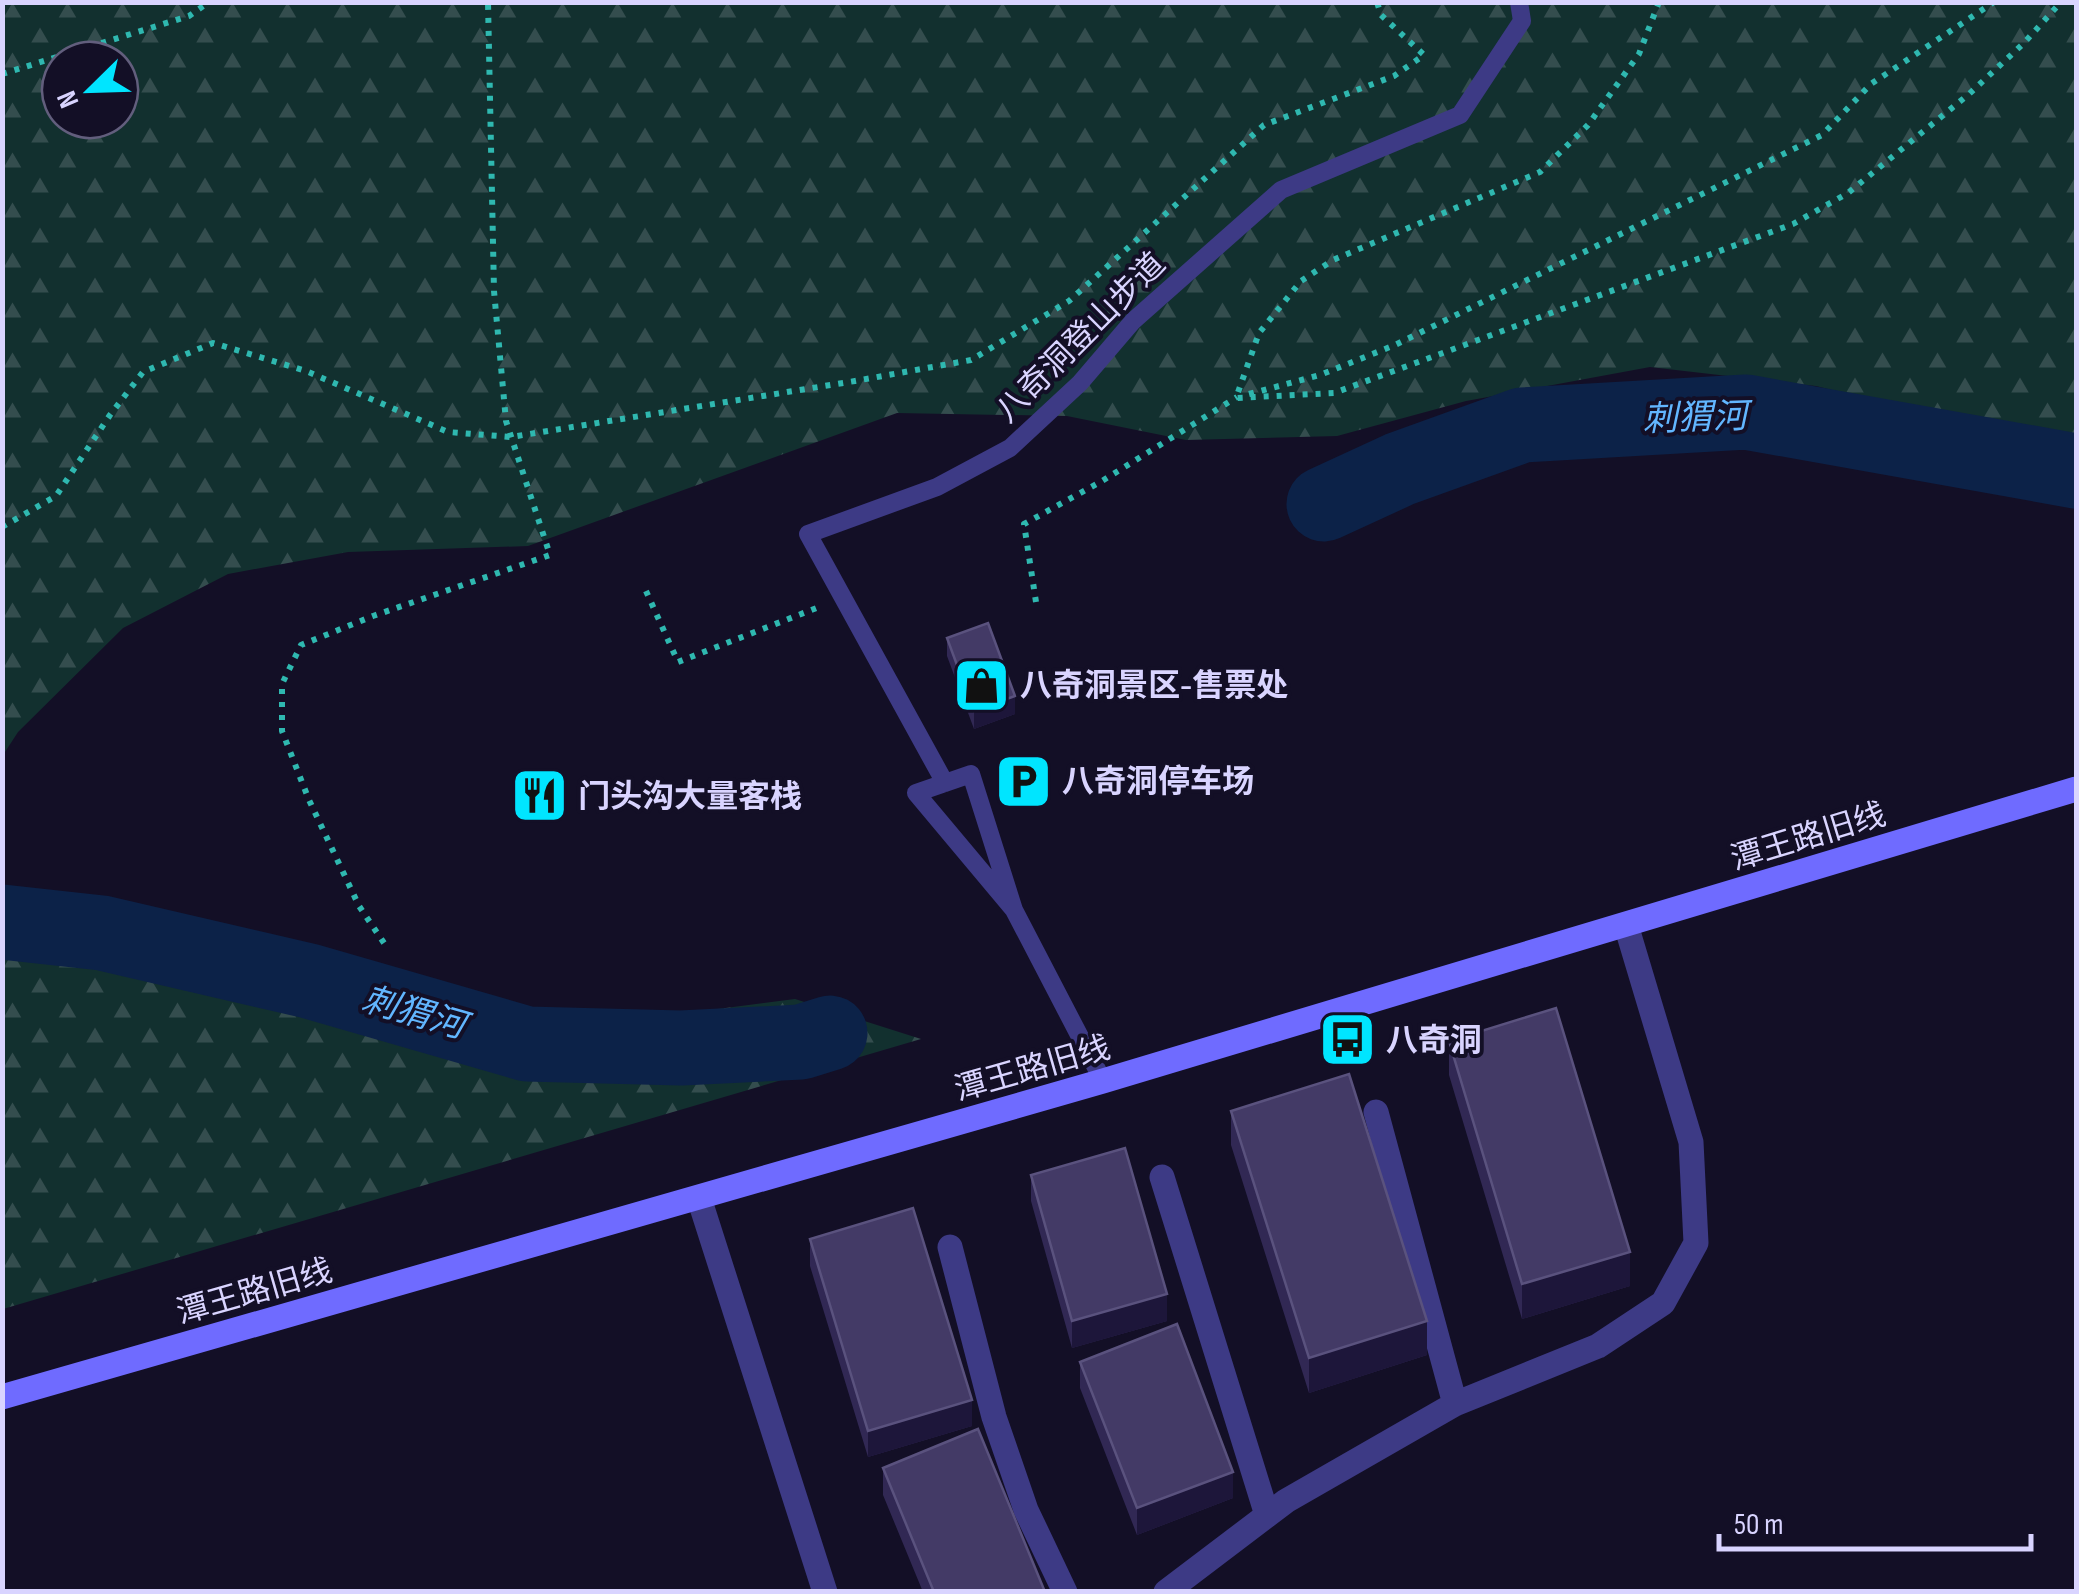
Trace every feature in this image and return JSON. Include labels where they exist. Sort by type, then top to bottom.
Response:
[{"type":"main road","name":"潭王路旧线","points":[[2,1397],[1103,1081],[2076,789]]},
{"type":"street","points":[[1166,1592],[1286,1500],[1456,1404],[1598,1346],[1663,1303],[1696,1242],[1691,1142],[1626,925]]},
{"type":"street","points":[[1376,1112],[1456,1404]]},
{"type":"street","points":[[1162,1177],[1267,1515]]},
{"type":"street","points":[[699,1198],[825,1592]]},
{"type":"street","points":[[950,1247],[1013,1473],[1026,1510],[1066,1592]]},
{"type":"lane","name":"八奇洞登山步道","points":[[944,783],[808,534],[937,487],[1010,448],[1080,383],[1133,321],[1280,190],[1460,116],[1522,21],[1519,2]]},
{"type":"lane","points":[[1014,910],[916,793],[971,774],[1014,910],[1103,1081]]},
{"type":"path","points":[[2,74],[189,16],[210,2]]},
{"type":"path","points":[[384,943],[359,906],[309,800],[282,731],[282,684],[300,645],[550,556],[506,421],[494,291],[488,2]]},
{"type":"path","points":[[2,527],[56,496],[143,372],[213,343],[306,371],[448,432],[511,436],[971,360],[1069,300],[1264,125],[1394,76],[1424,56],[1381,15],[1377,2]]},
{"type":"path","points":[[1236,398],[1259,334],[1301,281],[1346,254],[1540,172],[1588,125],[1638,54],[1659,2]]},
{"type":"path","points":[[1036,602],[1024,524],[1236,398],[1320,375],[1395,344],[1822,135],[1870,84],[1994,2]]},
{"type":"path","points":[[1236,398],[1334,392],[1793,224],[1848,193],[1969,94],[2062,2]]},
{"type":"path","points":[[646,591],[678,662],[844,598]]},
{"type":"green space","points":[[3,3],[2076,3],[2076,434],[1972,425],[1816,386],[1650,367],[1466,401],[1337,436],[1186,440],[1067,416],[897,413],[528,546],[348,552],[228,574],[123,628],[18,732],[3,755]]},
{"type":"green space","points":[[2,954],[125,960],[302,1004],[458,1022],[626,1021],[795,999],[921,1039],[3,1309]]},
{"type":"building","name":"八奇洞景区-售票处","points":[[988,623],[1015,696],[974,711],[947,638]]},
{"type":"building","points":[[1556,1008],[1630,1252],[1522,1284],[1449,1041]]},
{"type":"building","points":[[1349,1074],[1427,1321],[1309,1358],[1231,1111]]},
{"type":"building","points":[[1125,1148],[1167,1294],[1072,1321],[1031,1175]]},
{"type":"building","points":[[913,1208],[972,1400],[868,1431],[810,1239]]},
{"type":"building","points":[[1177,1324],[1233,1472],[1137,1508],[1080,1362]]},
{"type":"building","points":[[978,1429],[1045,1592],[934,1592],[883,1468]]},
{"type":"waterway","name":"刺猬河","points":[[1324,504],[1400,469],[1522,425],[1746,412],[2076,471]]},
{"type":"waterway","name":"刺猬河","points":[[2,922],[102,933],[309,981],[527,1044],[681,1048],[801,1042],[830,1033]]},
{"type":"place","name":"八奇洞景区-售票处","points":[[981,685]]},
{"type":"place","name":"八奇洞停车场","points":[[1023,781]]},
{"type":"place","name":"门头沟大量客栈","points":[[539,796]]},
{"type":"place","name":"八奇洞","points":[[1347,1040]]}]
